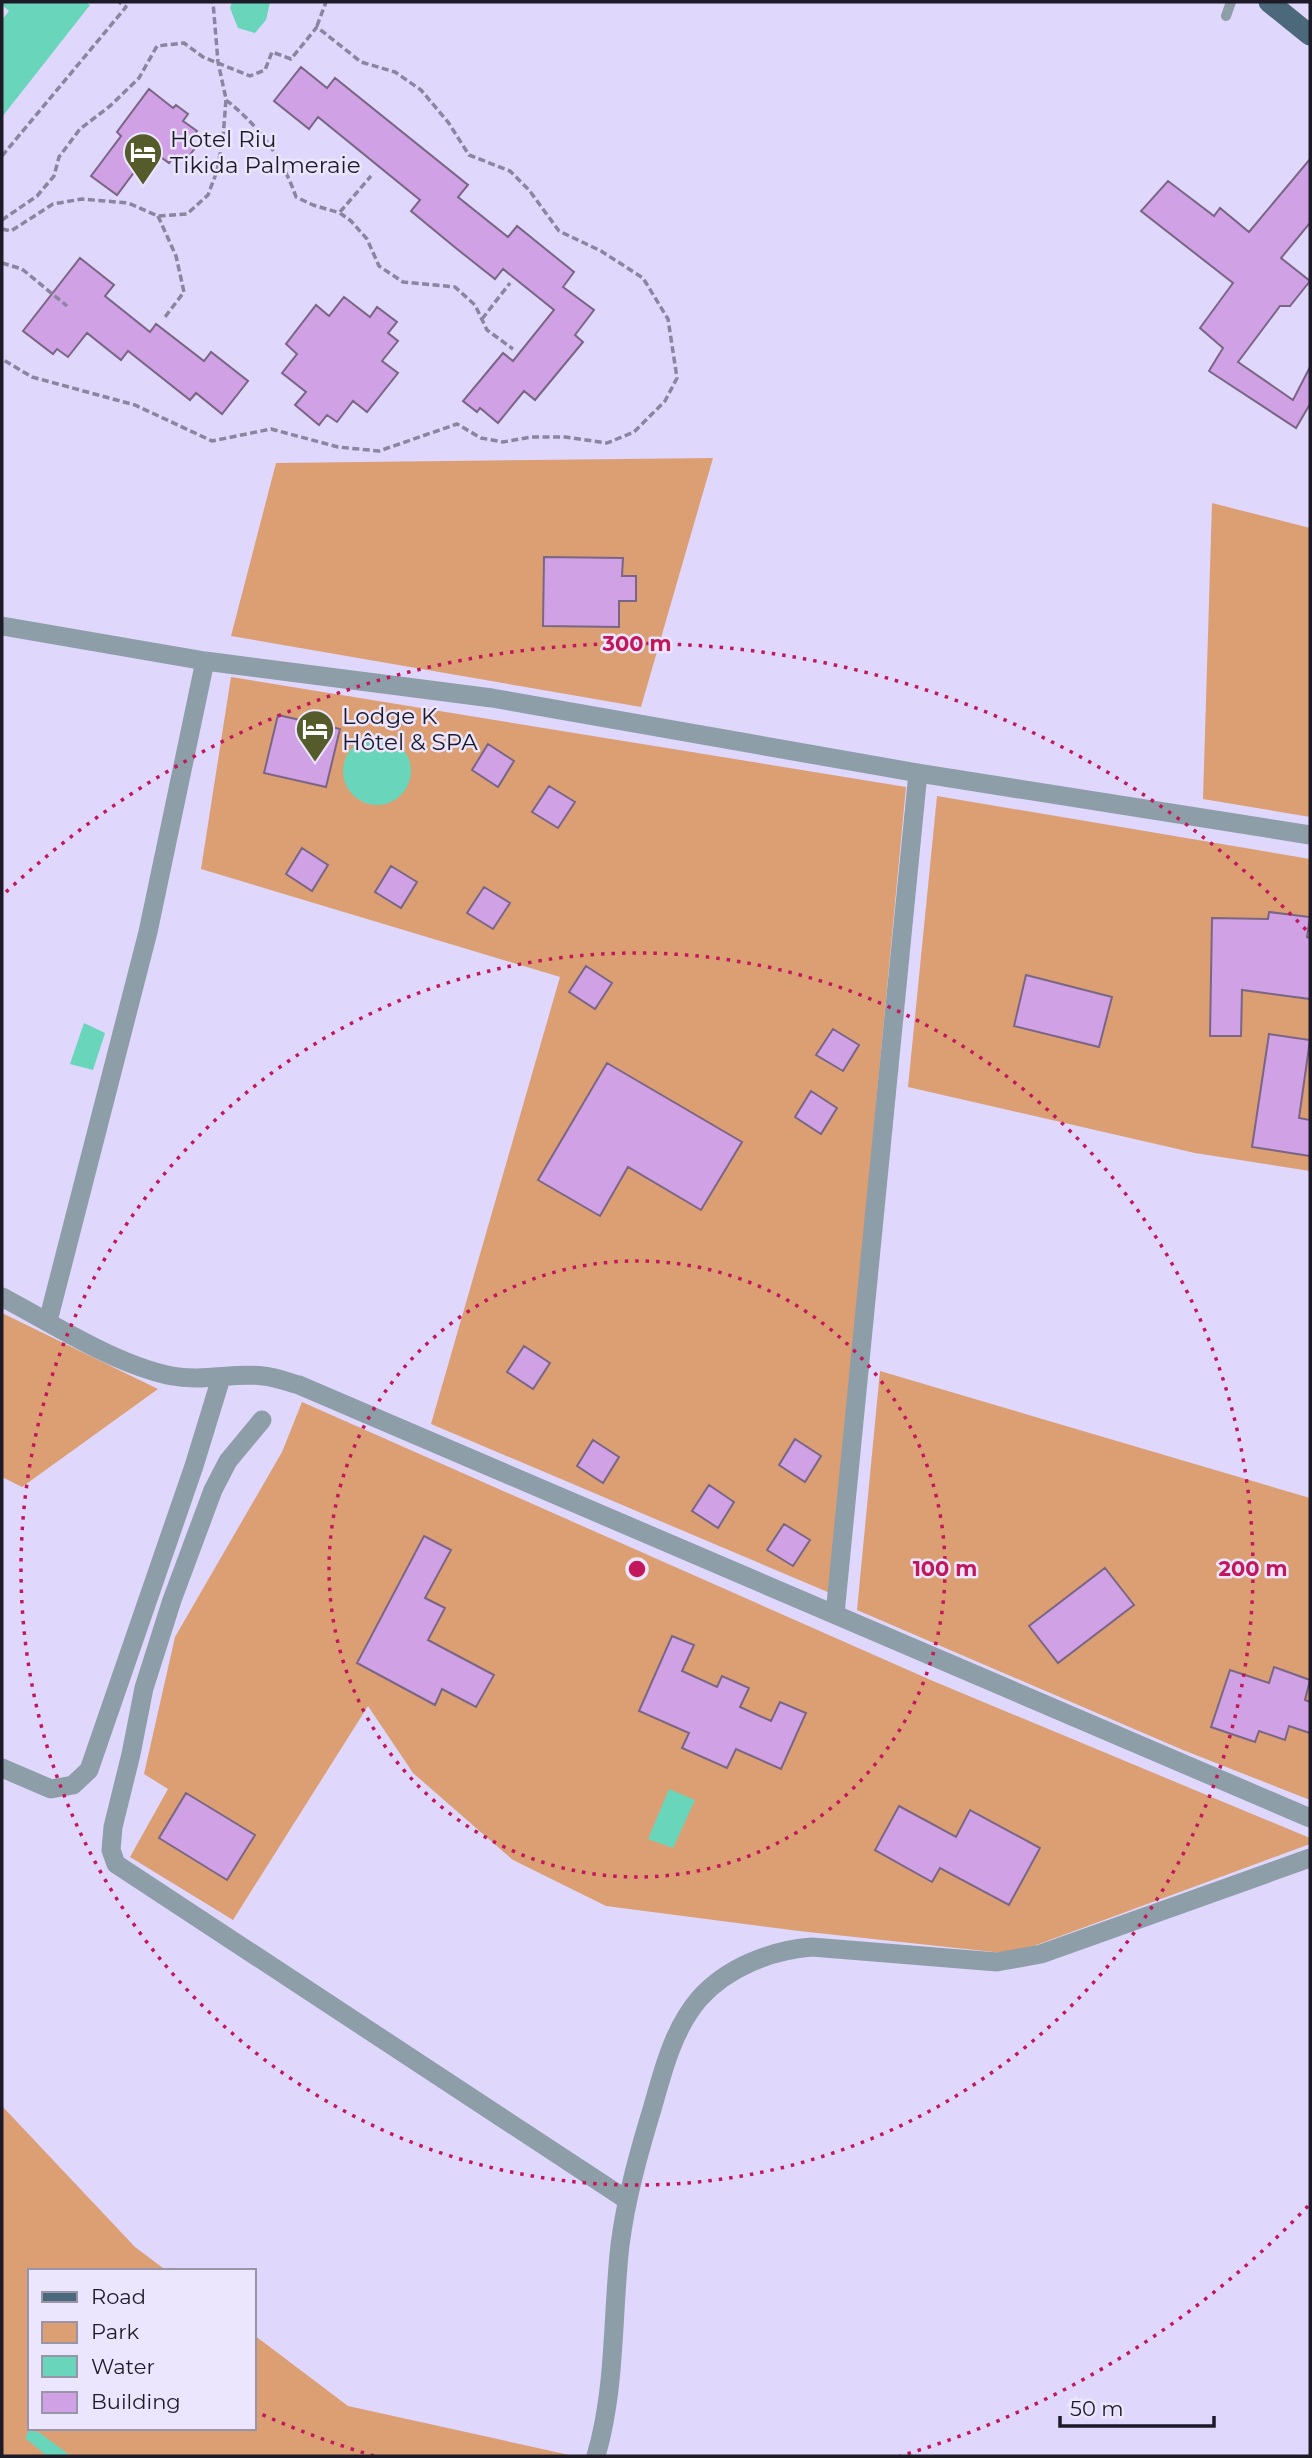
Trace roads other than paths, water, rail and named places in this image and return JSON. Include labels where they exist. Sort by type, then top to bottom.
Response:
[{"type":"main road","points":[[1269,2],[1310,35]]},
{"type":"street","points":[[2,626],[205,661],[492,698],[918,773],[1310,835]]},
{"type":"street","points":[[48,1321],[148,932],[205,661]]},
{"type":"street","points":[[835,1614],[918,773]]},
{"type":"street","points":[[2,1297],[106,1352],[149,1371],[175,1377],[262,1375],[299,1385],[1310,1818]]},
{"type":"street","points":[[2,1768],[51,1789],[73,1785],[89,1770],[194,1466],[221,1378]]},
{"type":"street","points":[[262,1420],[228,1461],[213,1490],[172,1600],[144,1688],[113,1827],[111,1850],[116,1864],[627,2200]]},
{"type":"street","points":[[596,2456],[605,2420],[620,2245],[627,2200],[658,2087],[681,2026],[699,1998],[719,1982],[768,1954],[791,1949],[812,1947],[997,1962],[1019,1959],[1054,1950],[1310,1858]]},
{"type":"lane","points":[[1226,16],[1231,2]]},
{"type":"water","points":[[2,2],[85,2],[90,5],[2,117],[2,20],[9,11]]},
{"type":"water","points":[[232,2],[270,2],[266,20],[255,33],[238,28],[230,8]]},
{"type":"water","points":[[377,737],[390,740],[401,747],[408,758],[411,771],[408,784],[401,795],[390,802],[377,805],[364,802],[353,795],[346,784],[343,771],[346,758],[353,747],[364,740]]},
{"type":"water","points":[[84,1023],[105,1033],[93,1070],[70,1064]]},
{"type":"water","points":[[669,1789],[695,1800],[673,1848],[648,1839]]},
{"type":"water","points":[[29,2430],[40,2433],[71,2456],[47,2456],[25,2438]]},
{"type":"place","name":"Hotel Riu Tikida Palmeraie","points":[[143,186]]},
{"type":"place","name":"Lodge K Hôtel & SPA","points":[[315,763]]}]
